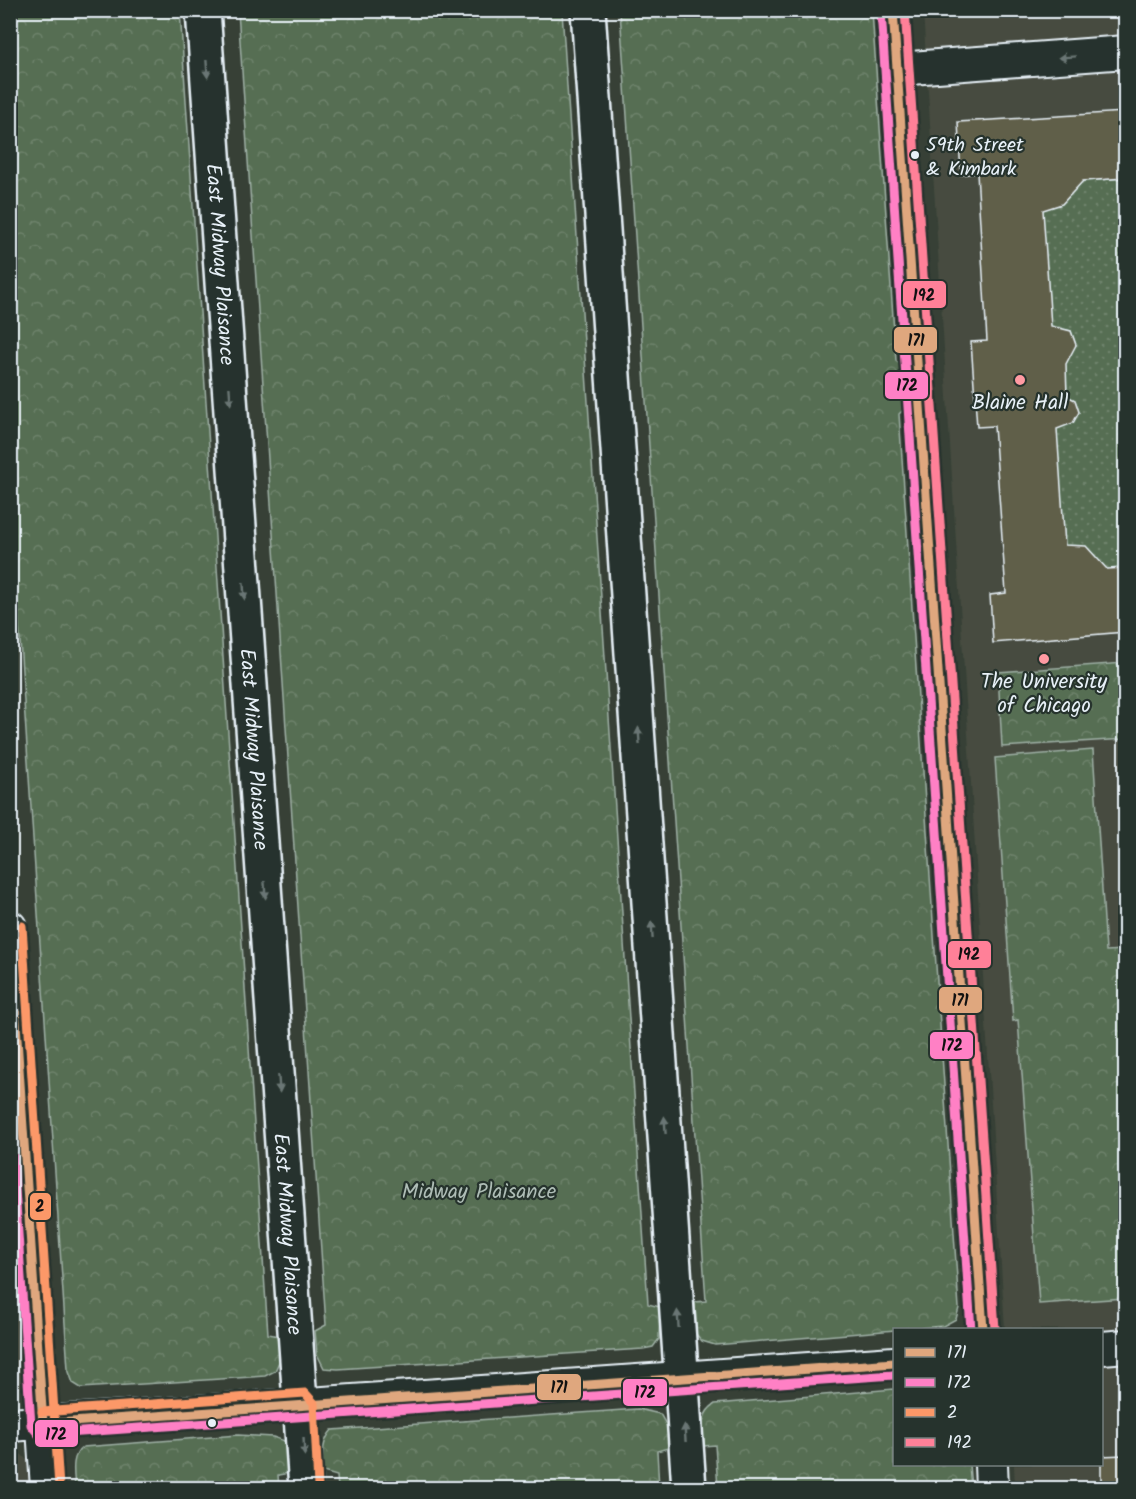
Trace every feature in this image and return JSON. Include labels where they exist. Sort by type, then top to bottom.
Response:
[{"type":"street","name":"East Midway Plaisance","points":[[203,10],[306,1488]]},
{"type":"street","points":[[588,10],[689,1488]]},
{"type":"street","points":[[893,10],[983,1328]]},
{"type":"street","points":[[897,69],[1125,52]]},
{"type":"street","points":[[10,927],[47,1488]]},
{"type":"street","points":[[1103,1348],[1125,1346]]},
{"type":"street","points":[[10,1425],[893,1363]]},
{"type":"street","points":[[991,1466],[992,1488]]},
{"type":"shaded area","name":"The University of Chicago","points":[[923,11],[1125,11],[1125,1488],[1015,1488],[1014,1466],[1103,1466],[1103,1328],[1005,1328]]},
{"type":"shaded area","points":[[10,1189],[23,1376],[22,1386],[11,1393]]},
{"type":"shaded area","points":[[11,1450],[22,1455],[29,1462],[30,1488],[11,1488]]},
{"type":"green space","points":[[10,11],[180,11],[268,1334],[279,1336],[281,1357],[275,1371],[265,1376],[81,1388],[73,1383],[68,1369],[11,504]]},
{"type":"green space","name":"Midway Plaisance","points":[[238,11],[562,11],[648,1304],[660,1307],[659,1339],[653,1347],[338,1369],[324,1368],[317,1354],[315,1331],[326,1325]]},
{"type":"green space","points":[[620,11],[872,11],[896,361],[905,368],[907,406],[899,414],[959,1308],[956,1319],[943,1326],[893,1328],[893,1330],[715,1345],[702,1341],[696,1334],[695,1302],[706,1301]]},
{"type":"green space","points":[[1125,178],[1125,568],[1093,570],[1065,550],[1056,425],[1073,423],[1079,412],[1075,400],[1067,396],[1065,356],[1076,345],[1071,331],[1061,329],[1051,332],[1042,203],[1068,182]]},
{"type":"green space","points":[[1125,663],[1125,739],[1002,747],[998,672]]},
{"type":"green space","points":[[1093,750],[1106,951],[1125,950],[1125,1298],[1039,1304],[1018,1020],[1013,1021],[995,758]]},
{"type":"green space","points":[[893,1389],[893,1466],[969,1466],[971,1488],[718,1488],[715,1445],[704,1446],[703,1428],[706,1412],[715,1404]]},
{"type":"green space","points":[[638,1409],[660,1414],[669,1430],[668,1448],[657,1451],[659,1488],[338,1488],[337,1476],[323,1472],[324,1445],[332,1430]]},
{"type":"green space","points":[[238,1435],[273,1437],[284,1441],[289,1448],[289,1473],[278,1475],[279,1488],[75,1488],[74,1460],[83,1447]]},
{"type":"building","name":"Blaine Hall","points":[[1125,112],[1125,178],[1083,181],[1062,204],[1043,210],[1051,326],[1071,331],[1076,345],[1066,364],[1067,396],[1075,400],[1079,412],[1073,423],[1057,429],[1065,545],[1086,546],[1107,569],[1125,568],[1125,632],[993,643],[990,595],[1006,593],[994,426],[977,427],[971,342],[987,341],[977,173],[961,175],[958,122]]},
{"type":"building","points":[[1125,1455],[1125,1488],[1101,1488],[1103,1456]]},
{"type":"transit line","name":"171","points":[[893,10],[983,1328]]},
{"type":"transit line","name":"192","points":[[905,10],[995,1328]]},
{"type":"transit line","name":"172","points":[[881,11],[971,1328]]},
{"type":"transit line","name":"2","points":[[22,926],[59,1487]]},
{"type":"transit line","name":"171","points":[[10,935],[43,1424],[893,1363]]},
{"type":"transit line","name":"172","points":[[10,1116],[31,1425],[39,1435],[893,1375]]},
{"type":"transit line","name":"2","points":[[42,1412],[305,1393],[314,1403],[318,1487]]},
{"type":"place","name":"59th Street & Kimbark","points":[[915,155]]},
{"type":"place","name":"Blaine Hall","points":[[1020,380]]},
{"type":"place","name":"The University of Chicago","points":[[1044,659]]}]
